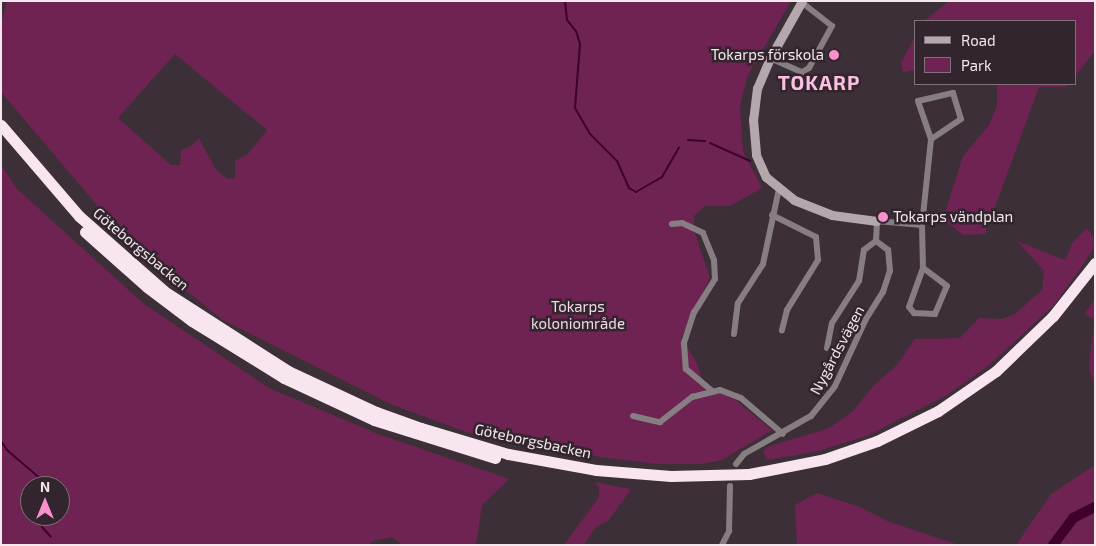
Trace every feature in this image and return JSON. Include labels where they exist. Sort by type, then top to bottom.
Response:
[{"type":"highway","name":"Göteborgsbacken","points":[[1,125],[79,216],[164,291],[288,371],[376,412],[447,437],[508,454],[596,470],[671,476],[749,474],[825,459],[877,441],[938,411],[996,371],[1053,316],[1095,263]]},
{"type":"highway","name":"Göteborgsbacken","points":[[1,137],[55,201],[112,257],[192,320],[242,354],[329,400],[418,436],[486,456],[569,473],[644,481],[721,482],[774,477],[852,457],[912,432],[977,393],[1037,342],[1095,275]]},
{"type":"street","points":[[770,58],[802,72],[810,68],[832,26],[802,2],[770,58],[755,98],[753,141],[760,166],[779,190],[794,200],[825,214],[922,225]]},
{"type":"street","points":[[923,268],[947,286],[935,314],[914,313],[909,307],[923,268],[922,225],[931,139],[918,101],[953,93],[961,119],[931,139]]},
{"type":"street","points":[[734,334],[738,303],[763,264],[772,215],[779,190]]},
{"type":"street","points":[[772,215],[811,232],[817,243],[818,260],[787,310],[782,330]]},
{"type":"street","points":[[876,241],[877,221]]},
{"type":"street","points":[[672,224],[682,223],[703,233],[714,260],[716,279],[694,312],[684,343],[686,369],[712,390]]},
{"type":"street","name":"Nygårdsvägen","points":[[736,464],[744,454],[783,434],[821,407],[883,292],[891,257],[886,247],[876,241],[864,250],[859,281],[832,323],[827,348]]},
{"type":"street","points":[[633,416],[660,422],[688,400],[712,390],[727,391],[741,398],[783,434]]},
{"type":"street","points":[[722,545],[728,531],[730,486]]},
{"type":"green space","name":"Tokarps koloniområde","points":[[7,1],[791,1],[747,77],[740,106],[743,151],[762,188],[730,206],[705,206],[694,216],[694,230],[710,278],[681,338],[697,363],[706,393],[726,392],[772,430],[722,460],[702,464],[656,464],[600,457],[466,432],[393,405],[223,320],[134,249],[1,92],[1,24]],"holes":[[[175,54],[267,130],[248,154],[235,161],[235,178],[228,179],[216,170],[199,138],[191,146],[181,150],[180,165],[171,165],[118,118]]]},
{"type":"green space","points":[[949,1],[1095,1],[1095,51],[1076,75],[1076,20],[925,20]]},
{"type":"green space","points":[[914,39],[914,70],[903,72],[901,62]]},
{"type":"green space","points":[[997,85],[1067,85],[1066,87],[1039,87],[985,234],[963,235],[943,219],[963,156],[989,125],[997,106]]},
{"type":"green space","points":[[1,165],[16,188],[144,304],[269,388],[378,434],[509,479],[482,505],[476,545],[401,545],[393,537],[372,541],[370,545],[1,545]]},
{"type":"green space","points":[[1087,228],[1093,237],[1094,247],[1081,268],[1053,306],[988,366],[947,395],[867,436],[814,452],[767,460],[763,451],[770,446],[829,428],[853,411],[874,385],[896,366],[915,339],[960,338],[979,318],[1002,319],[1015,314],[1042,290],[1044,271],[1017,241],[1065,260],[1073,242]]},
{"type":"green space","points":[[1095,298],[1095,390],[1089,366],[1094,320],[1085,314]]},
{"type":"green space","points":[[1095,465],[1095,545],[1016,545],[1051,494]]},
{"type":"green space","points":[[594,482],[631,489],[608,521],[596,527],[584,545],[564,545],[599,497],[599,487]]},
{"type":"green space","points":[[817,493],[860,507],[887,521],[959,545],[797,545],[795,505]]},
{"type":"waterway","points":[[565,1],[567,20],[576,31],[580,44],[575,108],[590,134],[617,161],[629,188],[636,192],[662,177],[679,147]]},
{"type":"waterway","points":[[688,140],[705,141]]},
{"type":"waterway","points":[[710,143],[750,161]]},
{"type":"waterway","points":[[1,441],[7,450],[37,476]]},
{"type":"waterway","points":[[1053,545],[1073,518],[1095,507]]},
{"type":"waterway","points":[[42,526],[51,537]]},
{"type":"place","name":"Tokarps förskola","points":[[834,55]]},
{"type":"place","name":"Tokarps vändplan","points":[[883,217]]},
{"type":"district","name":"TOKARP","points":[[819,82]]}]
